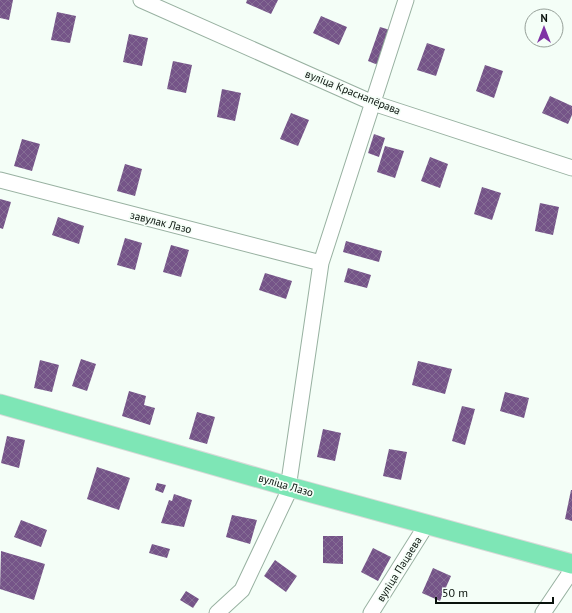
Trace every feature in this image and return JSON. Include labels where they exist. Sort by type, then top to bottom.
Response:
[{"type":"main road","name":"вуліца Лазо","points":[[0,404],[290,487],[572,564]]},
{"type":"street","name":"вуліца Краснапёрава","points":[[141,0],[373,103],[572,168]]},
{"type":"street","points":[[217,613],[242,590],[290,487],[321,263],[406,0]]},
{"type":"street","name":"завулак Лазо","points":[[0,180],[321,263]]},
{"type":"street","name":"вуліца Пацаева","points":[[371,613],[426,524]]},
{"type":"street","points":[[543,613],[572,570]]},
{"type":"building","points":[[0,0],[13,0],[9,20],[0,18]]},
{"type":"building","points":[[247,0],[278,0],[271,14],[246,3]]},
{"type":"building","points":[[57,12],[76,16],[70,43],[51,40]]},
{"type":"building","points":[[321,16],[347,27],[339,45],[313,33]]},
{"type":"building","points":[[380,27],[390,30],[378,65],[368,61]]},
{"type":"building","points":[[129,34],[148,38],[142,66],[123,62]]},
{"type":"building","points":[[427,43],[445,49],[436,76],[417,70]]},
{"type":"building","points":[[173,61],[192,65],[186,93],[167,89]]},
{"type":"building","points":[[485,65],[503,71],[494,98],[476,91]]},
{"type":"building","points":[[222,89],[241,93],[235,121],[217,117]]},
{"type":"building","points":[[550,96],[572,106],[572,115],[568,124],[542,113]]},
{"type":"building","points":[[291,113],[309,120],[298,146],[280,139]]},
{"type":"building","points":[[374,134],[385,138],[379,157],[368,153]]},
{"type":"building","points":[[22,139],[40,144],[32,171],[14,166]]},
{"type":"building","points":[[385,146],[404,151],[395,178],[377,172]]},
{"type":"building","points":[[430,157],[448,164],[440,188],[421,181]]},
{"type":"building","points":[[125,164],[142,169],[135,196],[117,191]]},
{"type":"building","points":[[482,187],[501,193],[492,220],[474,214]]},
{"type":"building","points":[[0,199],[11,202],[3,229],[0,228]]},
{"type":"building","points":[[540,203],[559,207],[553,235],[535,231]]},
{"type":"building","points":[[58,217],[84,226],[79,244],[52,235]]},
{"type":"building","points":[[125,238],[142,243],[135,270],[117,265]]},
{"type":"building","points":[[346,241],[382,251],[379,262],[343,252]]},
{"type":"building","points":[[171,245],[189,250],[181,277],[163,272]]},
{"type":"building","points":[[348,268],[371,275],[367,288],[344,282]]},
{"type":"building","points":[[265,273],[292,281],[286,299],[259,290]]},
{"type":"building","points":[[81,359],[96,364],[87,391],[72,386]]},
{"type":"building","points":[[40,360],[59,365],[52,392],[34,388]]},
{"type":"building","points":[[418,361],[452,369],[445,394],[412,385]]},
{"type":"building","points":[[129,391],[146,396],[144,405],[155,408],[150,425],[122,416]]},
{"type":"building","points":[[505,392],[529,398],[524,418],[500,411]]},
{"type":"building","points":[[462,406],[475,409],[465,445],[452,441]]},
{"type":"building","points":[[197,412],[215,417],[207,444],[189,439]]},
{"type":"building","points":[[323,429],[341,433],[335,461],[317,457]]},
{"type":"building","points":[[7,436],[25,440],[19,468],[1,463]]},
{"type":"building","points":[[389,449],[407,452],[401,480],[383,476]]},
{"type":"building","points":[[97,467],[130,478],[119,510],[87,499]]},
{"type":"building","points":[[157,483],[166,485],[163,493],[155,490]]},
{"type":"building","points":[[572,490],[572,521],[565,519]]},
{"type":"building","points":[[174,494],[192,500],[184,527],[161,523],[169,500],[172,501]]},
{"type":"building","points":[[232,515],[257,520],[250,544],[226,537]]},
{"type":"building","points":[[21,520],[47,530],[41,547],[14,537]]},
{"type":"building","points":[[323,536],[343,536],[343,564],[323,563]]},
{"type":"building","points":[[152,544],[170,549],[167,558],[149,553]]},
{"type":"building","points":[[373,548],[391,557],[378,581],[361,572]]},
{"type":"building","points":[[1,551],[45,564],[34,600],[0,589]]},
{"type":"building","points":[[275,560],[297,576],[286,592],[264,576]]},
{"type":"building","points":[[433,568],[451,576],[440,601],[422,593]]},
{"type":"building","points":[[186,591],[199,599],[193,608],[180,600]]}]
